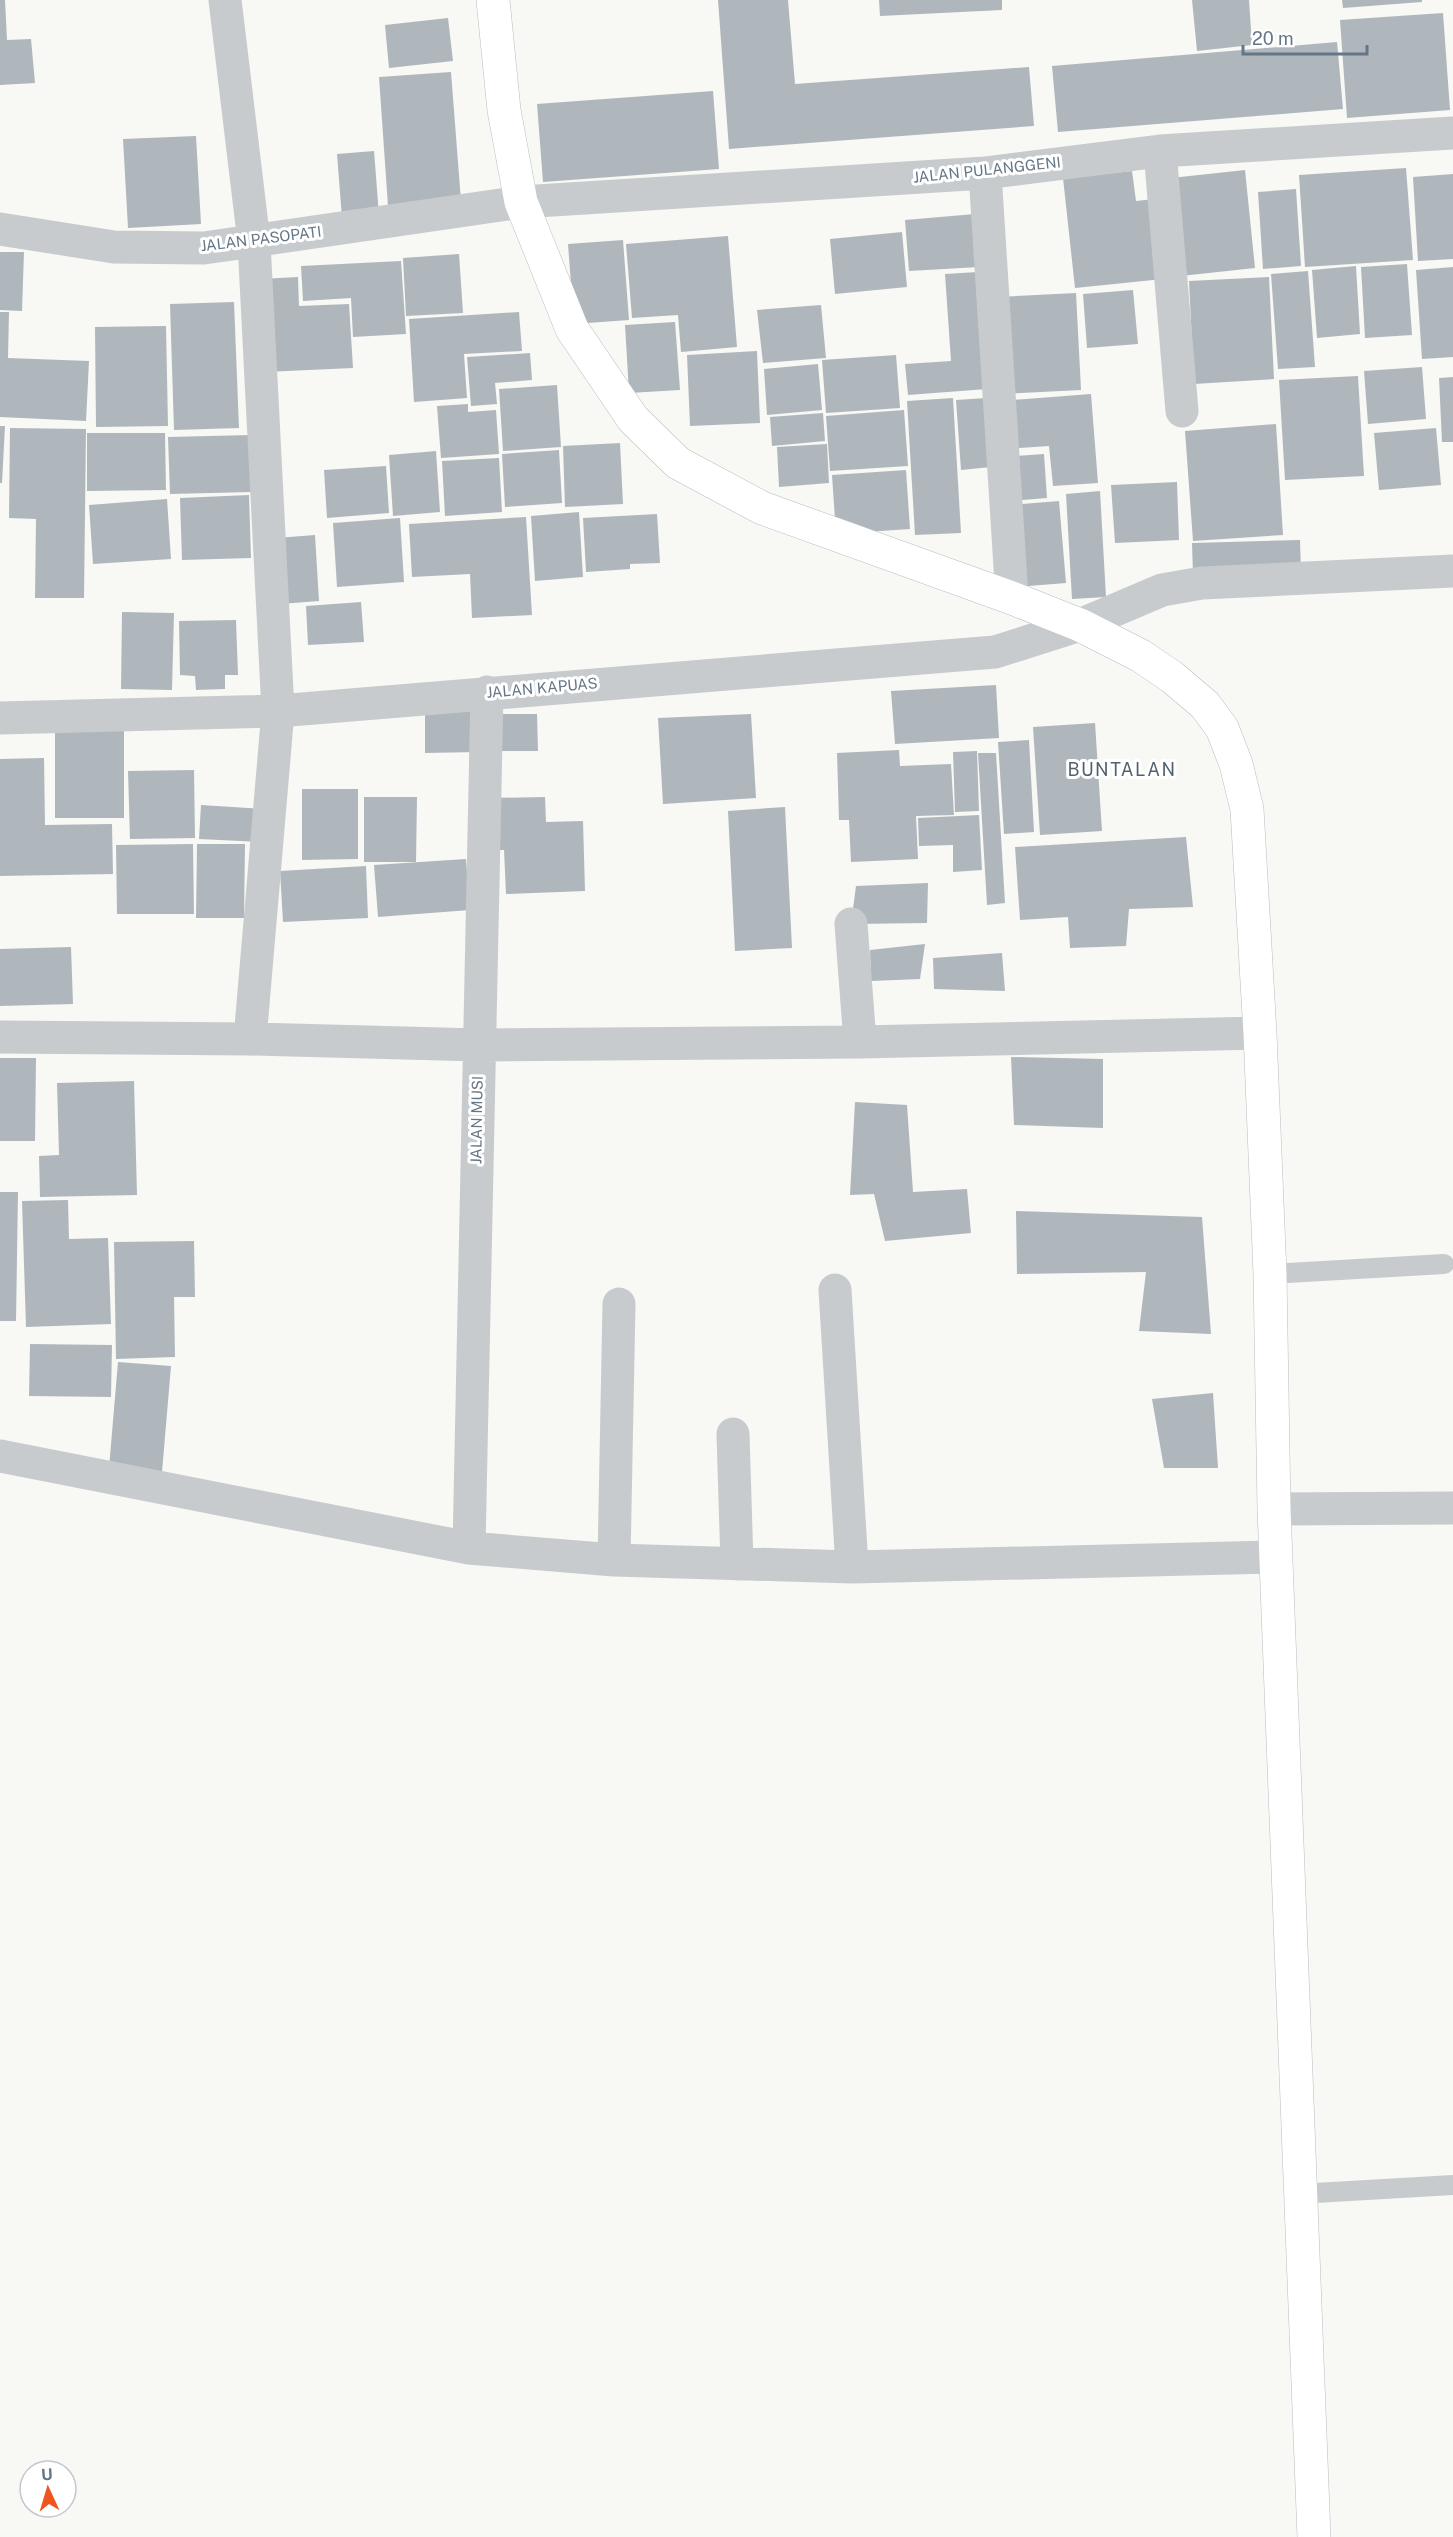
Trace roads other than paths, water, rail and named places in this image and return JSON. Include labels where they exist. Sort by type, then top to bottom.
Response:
[{"type":"main road","points":[[493,0],[504,110],[521,202],[572,329],[633,419],[678,463],[762,508],[1012,598],[1080,625],[1141,656],[1172,676],[1205,705],[1222,728],[1236,764],[1247,809],[1260,1033],[1270,1274],[1274,1509],[1314,2537]]},
{"type":"street","points":[[225,0],[254,242],[278,711],[250,1039]]},
{"type":"street","name":"JALAN PULANGGENI","points":[[521,202],[985,173],[1160,152],[1453,133]]},
{"type":"street","points":[[1160,152],[1182,411]]},
{"type":"street","points":[[985,173],[1012,598]]},
{"type":"street","name":"JALAN PASOPATI","points":[[0,229],[114,247],[204,248],[521,202]]},
{"type":"street","name":"JALAN KAPUAS","points":[[0,718],[278,711],[995,652],[1080,625],[1162,590],[1202,583],[1453,571]]},
{"type":"street","name":"JALAN MUSI","points":[[469,1548],[487,692]]},
{"type":"street","points":[[851,924],[860,1042]]},
{"type":"street","points":[[0,1037],[250,1039],[479,1045],[860,1042],[1260,1033]]},
{"type":"street","points":[[835,1290],[852,1567]]},
{"type":"street","points":[[614,1560],[619,1304]]},
{"type":"street","points":[[733,1434],[737,1564]]},
{"type":"street","points":[[0,1456],[469,1548],[614,1560],[852,1567],[1276,1557]]},
{"type":"street","points":[[1274,1509],[1453,1508]]},
{"type":"lane","points":[[1270,1274],[1444,1264]]},
{"type":"lane","points":[[1299,2194],[1453,2185]]},
{"type":"district","name":"BUNTALAN","points":[[1122,770]]}]
